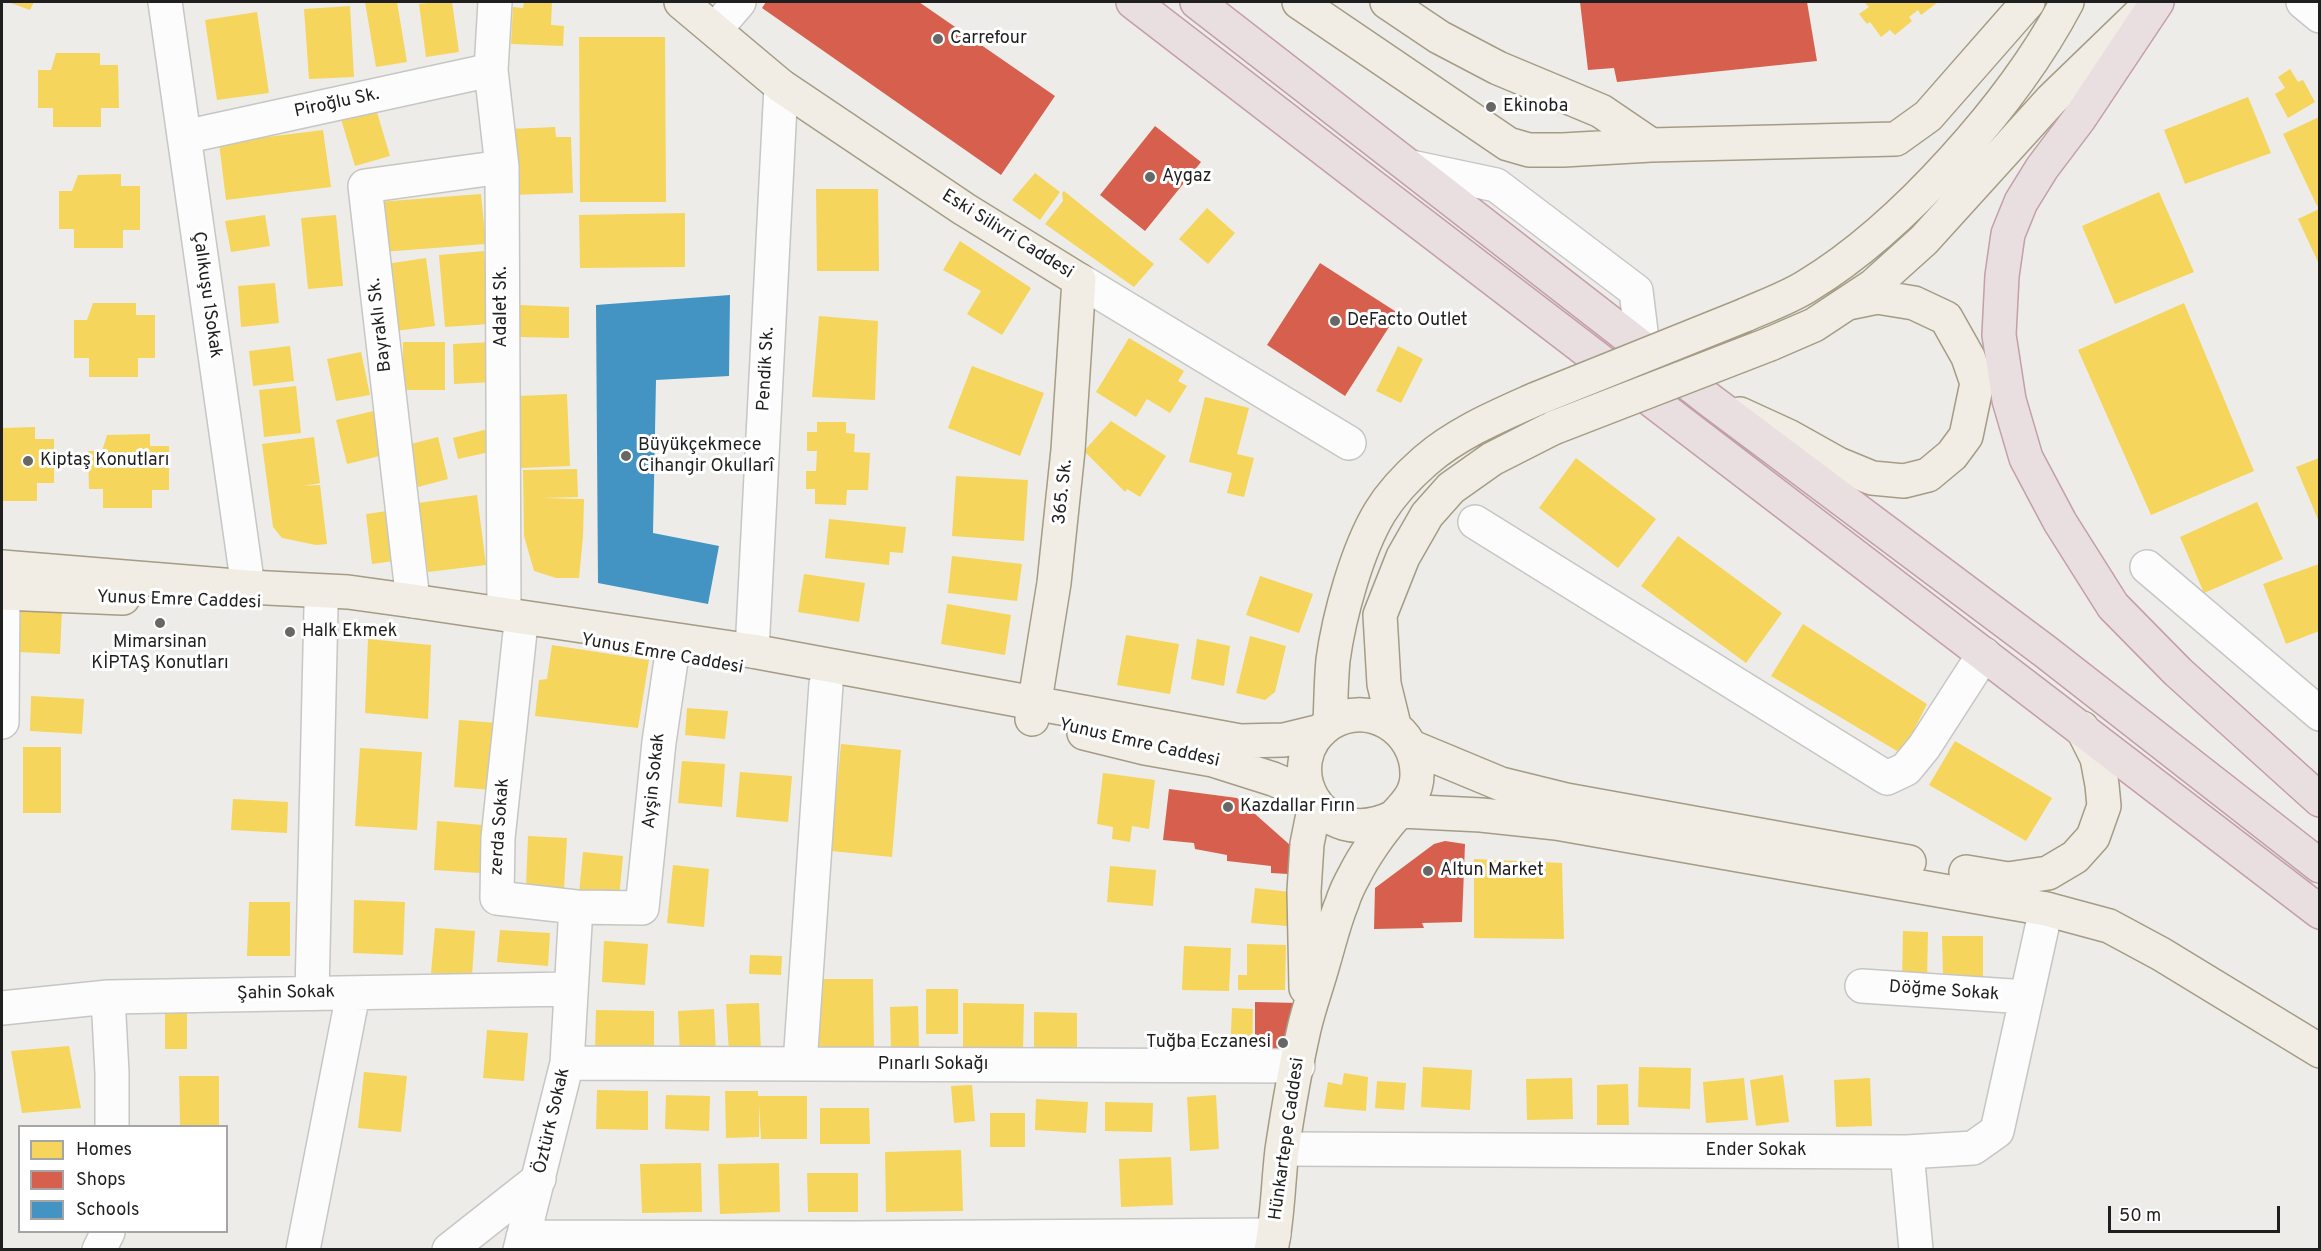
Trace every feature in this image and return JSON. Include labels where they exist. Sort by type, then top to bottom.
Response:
[{"type":"highway","points":[[1133,2],[2319,912]]},
{"type":"highway","points":[[1197,2],[1711,401],[2046,652],[2319,866]]},
{"type":"highway","points":[[2155,2],[2079,119],[2042,168],[2021,202],[2008,234],[2002,276],[2000,335],[2007,390],[2026,458],[2060,522],[2114,606],[2178,672],[2319,800]]},
{"type":"main road","name":"Eski Silivri Caddesi","points":[[681,2],[782,86],[964,209],[1079,280]]},
{"type":"main road","points":[[1299,2],[1508,144],[1529,150],[1896,139],[1928,116],[2028,2]]},
{"type":"main road","points":[[1387,2],[1439,36],[1498,68],[1601,111],[1651,145]]},
{"type":"main road","points":[[2067,2],[2022,74],[1965,146],[1907,206],[1845,261],[1805,288],[1745,315],[1536,399],[1469,431],[1426,460],[1404,482],[1380,512],[1362,549],[1344,605],[1333,660],[1325,727],[1310,746],[1305,762],[1305,778],[1312,799],[1327,815],[1343,825],[1361,827],[1379,825],[1397,814],[1481,815],[1556,823],[2046,909],[2109,926],[2161,954],[2319,1051]]},
{"type":"main road","points":[[1304,1028],[1341,904],[1355,873],[1412,796],[1417,778],[1417,760],[1403,736],[1384,684],[1380,615],[1403,557],[1426,515],[1451,488],[1492,459],[1553,428],[1814,326],[1874,286],[1924,240],[2051,100],[2155,2]]},
{"type":"main road","name":"365. Sk.","points":[[1034,711],[1054,583],[1068,450],[1079,280]]},
{"type":"main road","points":[[1711,401],[1788,436],[1838,464],[1872,478],[1904,481],[1928,475],[1952,455],[1966,436],[1977,383],[1968,357],[1946,318],[1914,303],[1877,297],[1848,303]]},
{"type":"main road","points":[[2,585],[248,587],[348,592],[413,601],[512,623],[752,651],[1034,711],[1240,741],[1284,740],[1325,727],[1348,716],[1365,714],[1382,718],[1403,736],[1501,784],[1566,800],[2008,879],[2048,873],[2075,857],[2093,837],[2104,807],[2102,785],[2097,758],[2082,728]]},
{"type":"main road","name":"Yunus Emre Caddesi","points":[[2,585],[512,623],[826,684],[1034,711],[1145,748],[1213,760],[1273,779],[1312,799]]},
{"type":"main road","points":[[1304,1028],[1306,970],[1304,891],[1312,799]]},
{"type":"main road","name":"Hünkartepe Caddesi","points":[[1273,1242],[1282,1149],[1304,1028]]},
{"type":"street","name":"Çalıkuşu 1Sokak","points":[[165,2],[248,587]]},
{"type":"street","name":"Adalet Sk.","points":[[495,2],[491,70],[502,167],[512,623]]},
{"type":"street","points":[[715,30],[739,2]]},
{"type":"street","points":[[2303,2],[2319,16]]},
{"type":"street","name":"Piroğlu Sk.","points":[[184,137],[491,70]]},
{"type":"street","name":"Pendik Sk.","points":[[752,651],[782,86]]},
{"type":"street","name":"Bayraklı Sk.","points":[[413,601],[365,186],[502,167]]},
{"type":"street","name":"Eski Silivri Caddesi","points":[[1079,280],[1349,443]]},
{"type":"street","points":[[1475,522],[1887,778],[1906,769],[1924,747],[1984,654]]},
{"type":"street","points":[[2147,567],[2319,714]]},
{"type":"street","points":[[2,585],[2,722]]},
{"type":"street","points":[[312,993],[321,607]]},
{"type":"street","name":"zerda Sokak","points":[[512,623],[498,838],[497,898],[576,907]]},
{"type":"street","name":"Ayşin Sokak","points":[[576,907],[642,908],[659,742],[672,654]]},
{"type":"street","points":[[800,1064],[826,684]]},
{"type":"street","points":[[570,989],[576,907]]},
{"type":"street","name":"Ender Sokak","points":[[1282,1149],[1906,1152],[1973,1148],[1997,1131],[2046,909]]},
{"type":"street","name":"Döğme Sokak","points":[[1862,986],[2026,997]]},
{"type":"street","name":"Şahin Sokak","points":[[2,1008],[108,997],[570,989]]},
{"type":"street","name":"Öztürk Sokak","points":[[521,1243],[567,1063],[570,989]]},
{"type":"street","points":[[303,1250],[353,994]]},
{"type":"street","points":[[108,997],[112,1125]]},
{"type":"street","name":"Pınarlı Sokağı","points":[[567,1063],[1298,1066]]},
{"type":"street","points":[[1906,1152],[1916,1250]]},
{"type":"street","points":[[449,1250],[539,1179]]},
{"type":"street","points":[[99,1250],[108,1233]]},
{"type":"street","points":[[521,1243],[864,1238],[1273,1242]]},
{"type":"building: Homes","points":[[8,2],[34,2],[30,10]]},
{"type":"building: Homes","points":[[365,2],[397,2],[407,62],[376,67]]},
{"type":"building: Homes","points":[[452,2],[459,52],[426,57],[419,4]]},
{"type":"building: Homes","points":[[524,2],[552,2],[551,25],[564,26],[563,46],[511,44],[513,7],[523,8]]},
{"type":"building: Homes","points":[[1864,2],[1938,2],[1921,15],[1918,10],[1909,17],[1912,21],[1895,35],[1890,30],[1881,37],[1870,22],[1867,24],[1859,14],[1869,7]]},
{"type":"building: Homes","points":[[350,6],[354,77],[309,79],[304,9]]},
{"type":"building: Homes","points":[[257,12],[269,93],[217,100],[205,20]]},
{"type":"building: Homes","points":[[579,37],[665,37],[666,202],[580,202]]},
{"type":"building: Homes","points":[[56,53],[100,53],[100,65],[118,65],[119,108],[101,108],[101,127],[53,127],[53,108],[38,108],[38,70],[51,70]]},
{"type":"building: Homes","points":[[2290,69],[2298,82],[2303,80],[2315,102],[2288,118],[2275,94],[2285,88],[2278,77]]},
{"type":"building: Homes","points":[[2248,97],[2271,153],[2185,184],[2164,130]]},
{"type":"building: Homes","points":[[376,109],[390,156],[355,166],[341,119]]},
{"type":"building: Homes","points":[[2319,117],[2319,205],[2317,206],[2283,134]]},
{"type":"building: Homes","points":[[555,127],[556,137],[571,137],[573,193],[511,195],[509,129]]},
{"type":"building: Homes","points":[[323,130],[331,187],[226,200],[219,143]]},
{"type":"building: Homes","points":[[1035,173],[1060,192],[1040,220],[1012,200]]},
{"type":"building: Homes","points":[[121,174],[121,186],[140,186],[140,230],[123,230],[123,248],[74,248],[74,229],[59,229],[59,191],[72,191],[78,175]]},
{"type":"building: Homes","points":[[816,189],[878,189],[879,271],[817,271]]},
{"type":"building: Homes","points":[[1064,191],[1154,264],[1134,287],[1045,224],[1063,201]]},
{"type":"building: Homes","points":[[2159,192],[2194,272],[2115,304],[2082,226]]},
{"type":"building: Homes","points":[[481,194],[486,244],[382,252],[378,202]]},
{"type":"building: Homes","points":[[1207,208],[1235,233],[1208,264],[1179,239]]},
{"type":"building: Homes","points":[[2319,209],[2319,264],[2298,219]]},
{"type":"building: Homes","points":[[685,213],[685,267],[580,268],[579,215]]},
{"type":"building: Homes","points":[[265,215],[270,246],[231,252],[225,221]]},
{"type":"building: Homes","points":[[336,215],[343,286],[308,289],[301,218]]},
{"type":"building: Homes","points":[[960,241],[1031,288],[1002,335],[967,314],[981,291],[943,270]]},
{"type":"building: Homes","points":[[484,251],[490,324],[445,327],[439,255]]},
{"type":"building: Homes","points":[[426,258],[435,326],[395,331],[386,264]]},
{"type":"building: Homes","points":[[275,283],[279,323],[241,327],[238,286]]},
{"type":"building: Homes","points":[[93,303],[136,303],[136,315],[155,315],[155,358],[138,358],[138,377],[89,377],[89,358],[74,358],[74,320],[87,320]]},
{"type":"building: Homes","points":[[2184,303],[2254,471],[2151,515],[2078,350]]},
{"type":"building: Homes","points":[[519,305],[569,307],[569,338],[518,337]]},
{"type":"building: Homes","points":[[819,316],[878,321],[875,400],[812,397]]},
{"type":"building: Homes","points":[[1129,338],[1184,371],[1178,381],[1187,386],[1170,413],[1147,399],[1136,417],[1096,392]]},
{"type":"building: Homes","points":[[403,342],[445,342],[445,390],[403,390]]},
{"type":"building: Homes","points":[[492,342],[494,382],[454,384],[453,344]]},
{"type":"building: Homes","points":[[290,346],[294,381],[253,386],[249,351]]},
{"type":"building: Homes","points":[[1398,346],[1423,359],[1401,403],[1376,391]]},
{"type":"building: Homes","points":[[361,352],[370,395],[336,401],[327,359]]},
{"type":"building: Homes","points":[[972,366],[1044,393],[1020,456],[948,428]]},
{"type":"building: Homes","points":[[296,386],[301,433],[264,437],[259,390]]},
{"type":"building: Homes","points":[[567,394],[570,466],[521,468],[519,396]]},
{"type":"building: Homes","points":[[1205,397],[1249,408],[1237,454],[1254,458],[1244,497],[1227,493],[1232,473],[1189,462]]},
{"type":"building: Homes","points":[[377,410],[388,454],[347,464],[336,420]]},
{"type":"building: Homes","points":[[1111,421],[1166,456],[1140,497],[1127,489],[1125,492],[1084,451]]},
{"type":"building: Homes","points":[[817,422],[846,422],[846,433],[855,434],[854,452],[870,453],[868,490],[847,490],[846,505],[815,504],[815,489],[806,489],[806,471],[816,471],[817,451],[807,451],[807,432],[817,432]]},
{"type":"building: Homes","name":"Kiptaş Konutları","points":[[35,427],[35,439],[54,439],[54,483],[37,483],[37,501],[2,501],[2,428]]},
{"type":"building: Homes","points":[[488,429],[494,451],[458,459],[453,438]]},
{"type":"building: Homes","points":[[150,434],[150,446],[169,446],[169,490],[152,490],[152,508],[103,508],[103,489],[89,489],[88,451],[102,451],[107,435]]},
{"type":"building: Homes","points":[[314,437],[320,483],[304,486],[320,485],[327,544],[316,545],[282,538],[273,527],[262,444]]},
{"type":"building: Homes","points":[[438,437],[448,479],[418,487],[407,445]]},
{"type":"building: Homes","points":[[1576,458],[1656,519],[1618,568],[1539,508]]},
{"type":"building: Homes","points":[[2319,458],[2319,522],[2296,467]]},
{"type":"building: Homes","points":[[577,469],[578,497],[542,498],[584,499],[579,578],[556,578],[534,571],[524,536],[523,470]]},
{"type":"building: Homes","points":[[956,476],[1028,480],[1024,541],[952,536]]},
{"type":"building: Homes","points":[[477,495],[486,565],[428,572],[418,503]]},
{"type":"building: Homes","points":[[2257,502],[2283,559],[2204,593],[2180,537]]},
{"type":"building: Homes","points":[[394,510],[401,560],[372,564],[366,514]]},
{"type":"building: Homes","points":[[829,519],[906,527],[903,553],[890,552],[889,565],[825,558]]},
{"type":"building: Homes","points":[[1678,536],[1782,613],[1746,663],[1641,586]]},
{"type":"building: Homes","points":[[952,556],[1022,564],[1017,601],[948,593]]},
{"type":"building: Homes","points":[[2319,564],[2319,631],[2286,644],[2263,584]]},
{"type":"building: Homes","points":[[804,574],[865,583],[859,622],[798,612]]},
{"type":"building: Homes","points":[[1260,576],[1313,594],[1299,633],[1246,615]]},
{"type":"building: Homes","points":[[947,604],[1011,615],[1005,655],[941,644]]},
{"type":"building: Homes","points":[[21,608],[62,610],[60,654],[19,652]]},
{"type":"building: Homes","points":[[1803,624],[1927,704],[1902,754],[1771,676]]},
{"type":"building: Homes","points":[[1126,635],[1179,644],[1170,694],[1117,685]]},
{"type":"building: Homes","points":[[1250,636],[1286,646],[1275,692],[1265,700],[1236,693]]},
{"type":"building: Homes","points":[[368,639],[431,645],[428,719],[365,713]]},
{"type":"building: Homes","points":[[1197,639],[1230,646],[1224,686],[1191,679]]},
{"type":"building: Homes","points":[[552,645],[649,660],[638,728],[535,716],[539,680],[547,679]]},
{"type":"building: Homes","points":[[31,696],[84,699],[82,734],[30,731]]},
{"type":"building: Homes","points":[[687,708],[728,711],[725,739],[685,735]]},
{"type":"building: Homes","points":[[459,720],[498,723],[493,790],[454,787]]},
{"type":"building: Homes","points":[[1955,741],[2052,798],[2026,841],[1929,785]]},
{"type":"building: Homes","points":[[841,744],[901,750],[892,857],[831,851]]},
{"type":"building: Homes","points":[[23,747],[61,747],[61,813],[23,813]]},
{"type":"building: Homes","points":[[360,748],[422,752],[417,830],[355,826]]},
{"type":"building: Homes","points":[[682,761],[725,764],[722,807],[678,803]]},
{"type":"building: Homes","points":[[740,772],[792,776],[788,822],[736,817]]},
{"type":"building: Homes","points":[[1103,773],[1155,780],[1149,829],[1132,826],[1130,842],[1112,839],[1113,827],[1097,824]]},
{"type":"building: Homes","points":[[233,799],[288,802],[287,833],[231,830]]},
{"type":"building: Homes","points":[[437,821],[483,825],[480,873],[434,870]]},
{"type":"building: Homes","points":[[528,836],[567,838],[564,889],[526,886]]},
{"type":"building: Homes","points":[[583,852],[623,856],[619,898],[579,894]]},
{"type":"building: Homes","points":[[1474,859],[1562,863],[1564,939],[1474,938]]},
{"type":"building: Homes","points":[[673,865],[709,869],[704,927],[667,923]]},
{"type":"building: Homes","points":[[1110,866],[1156,870],[1153,906],[1107,902]]},
{"type":"building: Homes","points":[[1255,888],[1290,892],[1287,926],[1251,923]]},
{"type":"building: Homes","points":[[354,900],[405,902],[403,955],[353,953]]},
{"type":"building: Homes","points":[[249,902],[290,902],[290,956],[247,956]]},
{"type":"building: Homes","points":[[435,928],[475,931],[472,976],[431,973]]},
{"type":"building: Homes","points":[[500,930],[550,933],[548,966],[497,962]]},
{"type":"building: Homes","points":[[1903,931],[1928,932],[1927,981],[1902,981]]},
{"type":"building: Homes","points":[[1942,936],[1983,936],[1983,977],[1943,977]]},
{"type":"building: Homes","points":[[604,941],[648,944],[645,985],[602,982]]},
{"type":"building: Homes","points":[[1247,944],[1286,945],[1285,990],[1238,990],[1238,975],[1247,975]]},
{"type":"building: Homes","points":[[1184,946],[1231,948],[1229,991],[1182,990]]},
{"type":"building: Homes","points":[[750,955],[782,956],[781,975],[749,974]]},
{"type":"building: Homes","points":[[816,979],[873,979],[874,1049],[817,1049]]},
{"type":"building: Homes","points":[[926,989],[958,989],[958,1034],[926,1034]]},
{"type":"building: Homes","points":[[759,1003],[761,1053],[729,1054],[726,1004]]},
{"type":"building: Homes","points":[[963,1003],[1024,1004],[1023,1050],[963,1049]]},
{"type":"building: Homes","points":[[918,1006],[919,1049],[891,1050],[890,1007]]},
{"type":"building: Homes","points":[[1232,1008],[1253,1009],[1252,1058],[1230,1057]]},
{"type":"building: Homes","points":[[714,1009],[716,1054],[680,1056],[678,1011]]},
{"type":"building: Homes","points":[[165,1010],[187,1010],[187,1049],[165,1049]]},
{"type":"building: Homes","points":[[596,1010],[654,1011],[654,1053],[595,1051]]},
{"type":"building: Homes","points":[[1034,1012],[1077,1013],[1077,1056],[1034,1055]]},
{"type":"building: Homes","points":[[487,1030],[528,1033],[524,1081],[483,1078]]},
{"type":"building: Homes","points":[[69,1046],[81,1108],[22,1113],[11,1051]]},
{"type":"building: Homes","points":[[1423,1067],[1472,1070],[1470,1110],[1421,1107]]},
{"type":"building: Homes","points":[[1639,1067],[1691,1068],[1690,1109],[1638,1107]]},
{"type":"building: Homes","points":[[364,1072],[407,1076],[401,1132],[358,1128]]},
{"type":"building: Homes","points":[[1344,1073],[1368,1077],[1366,1111],[1324,1107],[1328,1082],[1342,1085]]},
{"type":"building: Homes","points":[[1783,1075],[1789,1122],[1756,1126],[1750,1080]]},
{"type":"building: Homes","points":[[179,1076],[219,1076],[219,1125],[180,1125]]},
{"type":"building: Homes","points":[[1572,1078],[1573,1119],[1527,1120],[1526,1079]]},
{"type":"building: Homes","points":[[1744,1078],[1748,1120],[1706,1123],[1703,1082]]},
{"type":"building: Homes","points":[[1870,1078],[1872,1126],[1836,1127],[1834,1080]]},
{"type":"building: Homes","points":[[1377,1081],[1406,1083],[1404,1110],[1375,1108]]},
{"type":"building: Homes","points":[[1628,1084],[1629,1125],[1597,1125],[1597,1085]]},
{"type":"building: Homes","points":[[972,1085],[975,1121],[954,1123],[951,1086]]},
{"type":"building: Homes","points":[[597,1090],[648,1091],[648,1130],[596,1129]]},
{"type":"building: Homes","points":[[725,1091],[758,1091],[758,1096],[807,1096],[807,1139],[761,1139],[759,1105],[759,1137],[726,1138]]},
{"type":"building: Homes","points":[[666,1095],[710,1096],[709,1131],[665,1129]]},
{"type":"building: Homes","points":[[1216,1095],[1219,1149],[1190,1151],[1187,1097]]},
{"type":"building: Homes","points":[[1036,1099],[1088,1102],[1086,1133],[1035,1130]]},
{"type":"building: Homes","points":[[1105,1102],[1153,1103],[1152,1132],[1105,1131]]},
{"type":"building: Homes","points":[[820,1108],[869,1108],[870,1144],[820,1144]]},
{"type":"building: Homes","points":[[990,1113],[1025,1113],[1025,1147],[990,1147]]},
{"type":"building: Homes","points":[[961,1150],[963,1211],[886,1212],[885,1152]]},
{"type":"building: Homes","points":[[1171,1157],[1173,1205],[1121,1207],[1119,1159]]},
{"type":"building: Homes","points":[[701,1163],[702,1212],[642,1213],[640,1164]]},
{"type":"building: Homes","points":[[779,1163],[780,1212],[720,1214],[718,1164]]},
{"type":"building: Homes","points":[[807,1173],[858,1173],[858,1212],[808,1212]]},
{"type":"building: Shops","points":[[766,2],[919,2],[1055,96],[1001,175],[762,8]]},
{"type":"building: Shops","points":[[1580,2],[1807,2],[1817,61],[1617,82],[1614,68],[1588,70]]},
{"type":"building: Shops","points":[[1155,126],[1201,162],[1145,231],[1100,195]]},
{"type":"building: Shops","points":[[1320,263],[1398,313],[1345,396],[1267,345]]},
{"type":"building: Shops","points":[[1169,789],[1237,798],[1290,845],[1288,874],[1271,873],[1271,866],[1227,861],[1227,855],[1195,849],[1194,843],[1163,840]]},
{"type":"building: Shops","points":[[1445,841],[1465,844],[1462,922],[1422,923],[1424,928],[1374,929],[1375,888],[1434,844]]},
{"type":"building: Shops","points":[[1255,1002],[1298,1003],[1298,1048],[1278,1048],[1278,1059],[1255,1058]]},
{"type":"building: Schools","name":"Büyükçekmece Cihangir Okullarî","points":[[730,295],[729,376],[656,380],[653,533],[719,546],[708,604],[598,583],[596,305]]},
{"type":"place","name":"Carrefour","points":[[938,39]]},
{"type":"place","name":"Ekinoba","points":[[1491,107]]},
{"type":"place","name":"Aygaz","points":[[1150,177]]},
{"type":"place","name":"DeFacto Outlet","points":[[1335,321]]},
{"type":"place","name":"Büyükçekmece Cihangir Okullarî","points":[[626,456]]},
{"type":"place","name":"Kiptaş Konutları","points":[[28,461]]},
{"type":"place","name":"Mimarsinan KİPTAŞ Konutları","points":[[160,623]]},
{"type":"place","name":"Halk Ekmek","points":[[290,632]]},
{"type":"place","name":"Kazdallar Fırın","points":[[1228,807]]},
{"type":"place","name":"Altun Market","points":[[1428,871]]},
{"type":"place","name":"Tuğba Eczanesi","points":[[1283,1043]]}]
